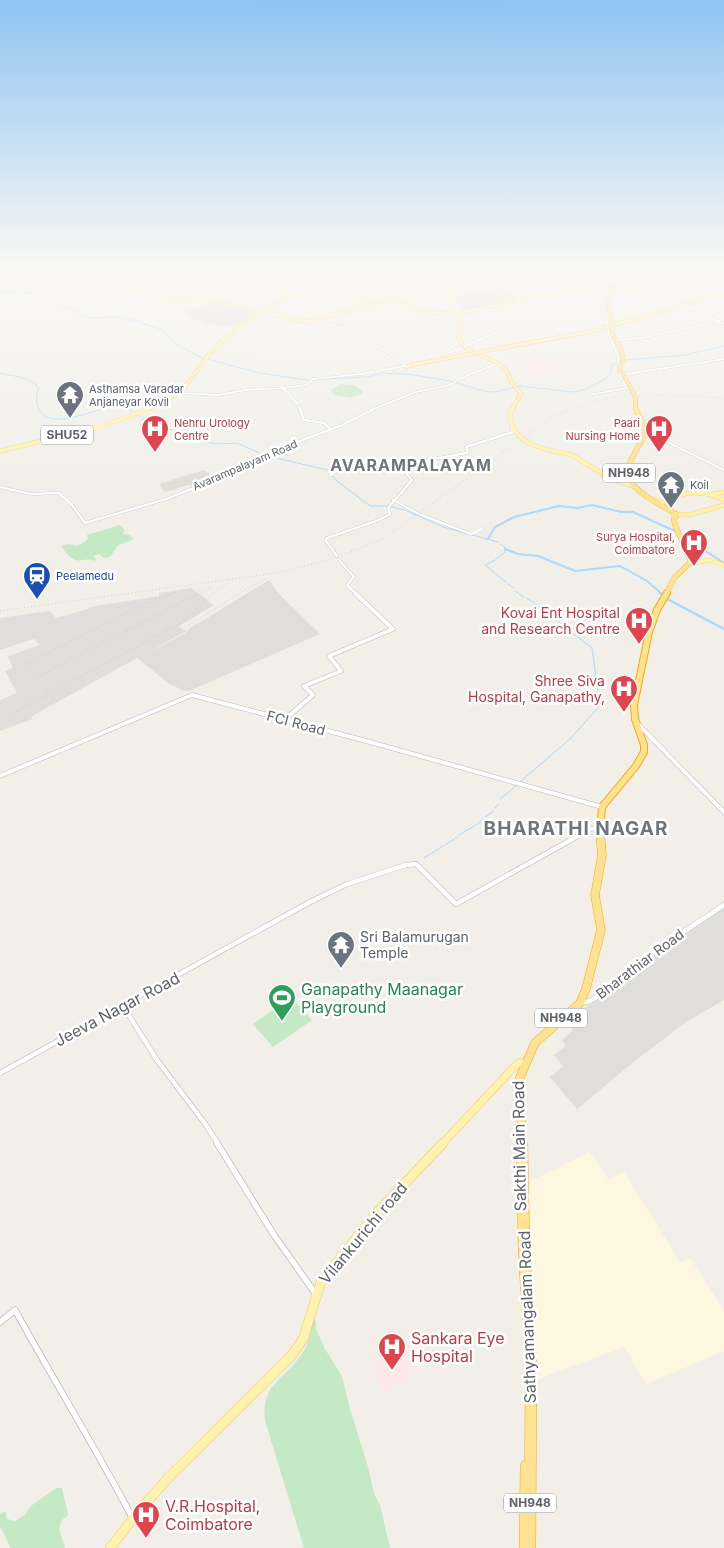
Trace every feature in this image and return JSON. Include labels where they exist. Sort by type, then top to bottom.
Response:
[{"type":"highway","points":[[613,340],[634,393],[636,411],[645,431]]},
{"type":"highway","name":"NH948","points":[[645,431],[628,466],[628,477],[632,485],[644,495],[669,509]]},
{"type":"highway","name":"NH948","points":[[632,485],[645,495],[661,503],[675,517],[676,532],[689,564]]},
{"type":"highway","points":[[600,806],[636,766],[644,752],[644,745],[634,723],[634,712],[636,691],[649,632],[664,596],[675,577],[689,564]]},
{"type":"highway","name":"NH948","points":[[578,1002],[590,978],[601,933],[595,895],[602,855],[598,826],[600,806]]},
{"type":"highway","name":"Sakthi Main Road","points":[[524,1548],[526,1357],[520,1273],[516,1099],[522,1063],[530,1043],[540,1032],[578,1002]]},
{"type":"highway","name":"Sathyamangalam Road","points":[[522,1063],[519,1098],[524,1258],[531,1364],[530,1548]]},
{"type":"main road","name":"SHU52","points":[[0,450],[88,430],[135,413],[180,393],[214,347],[222,340]]},
{"type":"main road","points":[[459,340],[475,354],[505,370],[521,396],[510,413],[512,428],[524,441],[535,446],[572,455],[611,479],[632,485]]},
{"type":"main road","points":[[475,354],[541,340]]},
{"type":"main road","points":[[409,365],[542,340]]},
{"type":"main road","points":[[475,354],[543,340]]},
{"type":"main road","name":"SHU52","points":[[135,413],[177,393],[205,359]]},
{"type":"main road","points":[[661,503],[695,490],[713,494],[724,500]]},
{"type":"main road","points":[[713,494],[724,492]]},
{"type":"main road","points":[[709,508],[714,503],[724,500]]},
{"type":"main road","points":[[675,517],[686,516],[724,505]]},
{"type":"main road","points":[[689,564],[710,560],[724,565]]},
{"type":"main road","name":"Vilankurichi road","points":[[110,1548],[132,1517],[183,1462],[269,1382],[300,1344],[315,1293],[337,1260],[373,1216],[522,1063]]},
{"type":"street","points":[[367,340],[409,365]]},
{"type":"street","points":[[466,346],[478,340]]},
{"type":"street","points":[[611,340],[622,365]]},
{"type":"street","points":[[589,395],[627,388],[616,341],[622,340]]},
{"type":"street","points":[[448,354],[461,348]]},
{"type":"street","points":[[180,393],[218,395],[246,390],[306,385],[311,380],[475,354]]},
{"type":"street","points":[[622,365],[724,358]]},
{"type":"street","name":"Avarampalayam Road","points":[[0,487],[25,494],[42,495],[55,492],[60,494],[69,502],[85,523],[166,498],[232,473],[375,408],[416,392],[450,385],[459,379],[496,364]]},
{"type":"street","points":[[283,388],[298,404],[304,420],[324,423],[330,429]]},
{"type":"street","points":[[284,720],[313,695],[304,686],[341,671],[328,656],[393,629],[347,585],[354,578],[326,541],[327,538],[390,514],[389,507],[412,480],[399,465],[466,453],[468,451],[466,447],[513,432],[508,413],[514,405]]},
{"type":"street","points":[[645,431],[724,470]]},
{"type":"street","points":[[406,471],[433,460]]},
{"type":"street","points":[[394,500],[421,515],[452,528],[471,534],[482,529]]},
{"type":"street","name":"FCI Road","points":[[0,776],[192,695],[600,806]]},
{"type":"street","points":[[634,723],[640,725],[654,742],[688,774],[698,788],[724,812]]},
{"type":"street","name":"Jeeva Nagar Road","points":[[0,1073],[68,1034],[344,885],[412,864],[420,866],[456,904],[598,826]]},
{"type":"street","name":"Bharathiar Road","points":[[578,1002],[584,1004],[604,992],[656,949],[724,905]]},
{"type":"street","points":[[123,1006],[158,1060],[206,1124],[274,1236],[315,1293]]},
{"type":"street","points":[[0,1322],[16,1310],[62,1397],[95,1448],[132,1517]]},
{"type":"shaded area","points":[[543,358],[561,371],[536,376],[520,364]]},
{"type":"shaded area","points":[[204,470],[215,479],[165,492],[159,484]]},
{"type":"shaded area","points":[[269,580],[281,596],[320,634],[189,691],[182,690],[168,683],[137,658],[32,716],[32,719],[0,731],[0,700],[17,693],[5,671],[13,668],[8,656],[40,645],[34,639],[0,650],[0,618],[50,611],[56,618],[88,609],[89,607],[159,596],[159,593],[191,588],[214,605],[179,626],[186,631],[139,658],[185,633]]},
{"type":"shaded area","points":[[724,908],[724,1000],[686,1022],[577,1109],[550,1077],[563,1066],[554,1055],[566,1046],[562,1040],[573,1030],[568,1022],[633,970]]},
{"type":"shaded area","points":[[590,1152],[608,1179],[624,1172],[681,1263],[690,1258],[724,1311],[724,1351],[646,1384],[624,1347],[538,1379],[528,1182]]},
{"type":"shaded area","name":"Sankara Eye Hospital","points":[[402,1348],[414,1377],[383,1394],[371,1365]]},
{"type":"green space","points":[[341,384],[353,385],[362,390],[362,393],[351,398],[333,395],[331,390]]},
{"type":"green space","points":[[120,525],[125,530],[122,534],[129,535],[134,539],[118,545],[110,557],[104,558],[99,554],[93,556],[96,559],[94,561],[75,560],[61,546],[67,544],[78,546],[88,539],[87,535]]},
{"type":"green space","name":"Ganapathy Maanagar Playground","points":[[291,997],[312,1020],[273,1047],[253,1024]]},
{"type":"green space","points":[[314,1319],[316,1329],[325,1349],[342,1376],[374,1494],[380,1505],[390,1548],[304,1548],[266,1424],[264,1410],[270,1390],[305,1349]]},
{"type":"green space","points":[[56,1488],[62,1488],[68,1515],[61,1521],[59,1529],[65,1548],[11,1548],[0,1526],[0,1514],[5,1511],[7,1519],[15,1521],[25,1515],[31,1506]]},
{"type":"waterway","points":[[172,340],[200,357],[259,373],[306,380],[366,377],[384,373],[407,374],[450,381],[484,391],[495,392],[519,386],[574,392],[586,389],[607,378],[611,373],[611,366],[617,362]]},
{"type":"waterway","points":[[626,360],[685,355],[724,346]]},
{"type":"waterway","points":[[0,373],[26,379],[35,384],[39,388],[37,393],[38,407],[43,415],[52,419],[75,417],[110,408],[124,408],[140,416],[156,433],[182,427],[191,430],[206,442],[217,444],[237,443],[264,455]]},
{"type":"waterway","points":[[267,456],[328,470],[337,481],[370,506],[388,506],[405,510],[443,527],[498,542]]},
{"type":"waterway","points":[[488,539],[495,527],[514,517],[559,506],[578,508],[592,505],[621,512],[633,512],[677,532]]},
{"type":"waterway","points":[[681,535],[724,563]]},
{"type":"waterway","points":[[496,559],[505,552],[505,547],[500,544]]},
{"type":"waterway","points":[[505,549],[518,554],[538,556],[575,571],[620,566],[647,581],[662,594]]},
{"type":"waterway","points":[[495,560],[485,565],[506,582]]},
{"type":"waterway","points":[[508,584],[514,588]]},
{"type":"waterway","points":[[515,591],[524,597]]},
{"type":"waterway","points":[[660,593],[669,600],[724,629]]},
{"type":"waterway","points":[[527,598],[543,610]]},
{"type":"waterway","points":[[547,613],[592,648],[600,705],[598,708]]},
{"type":"waterway","points":[[520,782],[570,739],[597,709]]},
{"type":"waterway","points":[[500,799],[517,785]]},
{"type":"waterway","points":[[495,808],[499,804]]},
{"type":"waterway","points":[[476,825],[493,811]]},
{"type":"waterway","points":[[459,835],[474,826]]},
{"type":"waterway","points":[[445,845],[457,837]]},
{"type":"waterway","points":[[424,858],[443,846]]},
{"type":"railway","points":[[0,611],[276,573],[318,563],[384,538],[554,416],[575,407],[596,401],[638,395],[724,398]]},
{"type":"railway","points":[[189,625],[253,585],[268,578]]},
{"type":"railway","points":[[13,713],[181,623],[217,590],[231,582]]},
{"type":"railway","points":[[37,677],[213,586]]},
{"type":"railway","points":[[24,665],[145,604],[177,592]]},
{"type":"place","name":"Asthamsa Varadar Anjaneyar Kovil","points":[[70,419]]},
{"type":"place","name":"Nehru Urology Centre","points":[[155,453]]},
{"type":"place","name":"Paari Nursing Home","points":[[659,453]]},
{"type":"place","name":"Koil","points":[[671,509]]},
{"type":"place","name":"Surya Hospital, Coimbatore","points":[[694,567]]},
{"type":"place","name":"Peelamedu","points":[[37,600]]},
{"type":"place","name":"Kovai Ent Hospital and Research Centre","points":[[639,645]]},
{"type":"place","name":"Shree Siva Hospital, Ganapathy,","points":[[624,713]]},
{"type":"place","name":"Sri Balamurugan Temple","points":[[341,969]]},
{"type":"place","name":"Ganapathy Maanagar Playground","points":[[282,1022]]},
{"type":"place","name":"Sankara Eye Hospital","points":[[392,1371]]},
{"type":"place","name":"V.R.Hospital, Coimbatore","points":[[146,1539]]},
{"type":"district","name":"AVARAMPALAYAM","points":[[411,465]]},
{"type":"district","name":"BHARATHI NAGAR","points":[[576,828]]}]
